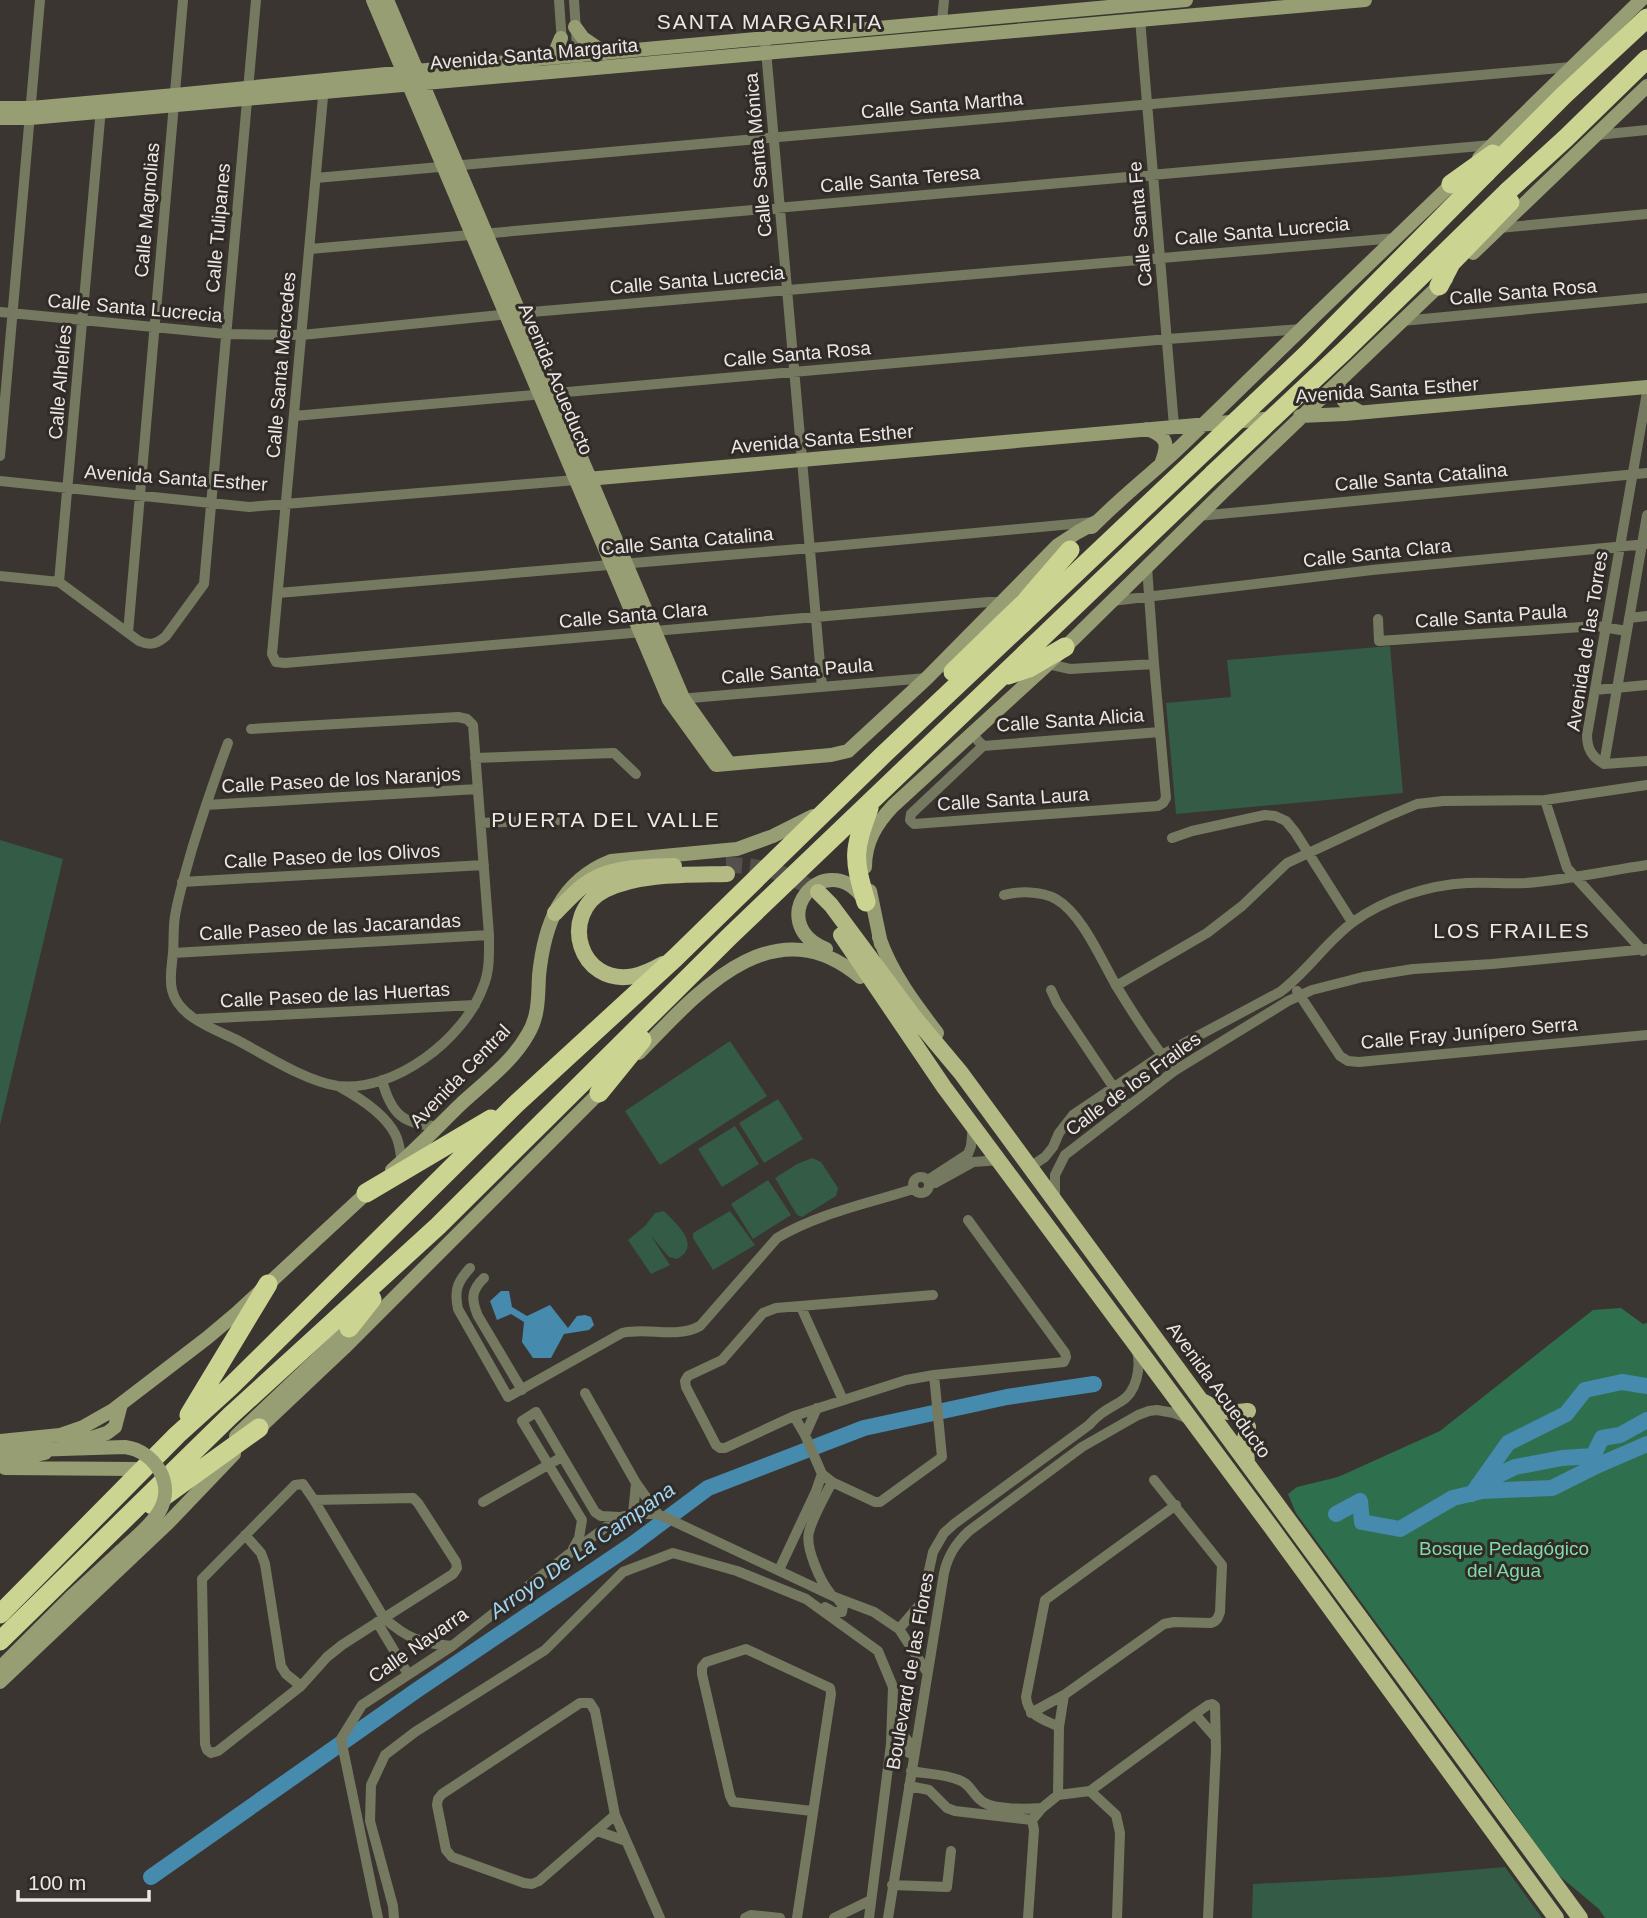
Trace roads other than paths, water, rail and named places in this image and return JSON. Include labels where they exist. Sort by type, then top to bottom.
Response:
[{"type":"highway","points":[[0,1614],[177,1435],[230,1387],[516,1104],[675,958],[832,804],[1307,354],[1534,127],[1639,7]]},
{"type":"highway","points":[[349,1328],[390,1277],[438,1226],[693,973],[1647,59]]},
{"type":"highway","points":[[1451,184],[1500,149],[1564,95]]},
{"type":"highway","points":[[1439,286],[1451,263],[1541,170],[1559,145]]},
{"type":"highway","points":[[919,722],[957,668],[1025,601],[1070,550]]},
{"type":"highway","points":[[1003,676],[1029,668],[1065,647]]},
{"type":"highway","points":[[866,902],[855,856],[871,802]]},
{"type":"highway","points":[[598,1093],[693,973]]},
{"type":"highway","points":[[366,1193],[516,1104]]},
{"type":"highway","points":[[0,1642],[230,1416],[438,1226]]},
{"type":"highway","points":[[177,1435],[268,1284]]},
{"type":"highway","points":[[97,1545],[259,1428]]},
{"type":"main road","name":"Avenida Acueducto","points":[[373,0],[413,78],[676,699],[723,764],[848,751],[927,678]]},
{"type":"main road","name":"Avenida Acueducto","points":[[387,0],[413,78]]},
{"type":"main road","name":"Avenida Santa Margarita","points":[[0,118],[30,113],[765,45],[942,22],[1180,0]]},
{"type":"main road","points":[[1177,16],[1180,0]]},
{"type":"main road","name":"Avenida Santa Margarita","points":[[413,78],[547,58],[571,63],[605,53],[765,45],[1140,19],[1365,0]]},
{"type":"main road","points":[[1182,445],[1571,67],[1647,2]]},
{"type":"main road","points":[[575,27],[583,38],[605,53]]},
{"type":"main road","points":[[547,58],[556,50],[561,38]]},
{"type":"main road","points":[[881,944],[865,858],[876,826],[893,806],[1048,664],[1198,516],[1647,86]]},
{"type":"main road","name":"Avenida Santa Margarita","points":[[0,108],[30,113]]},
{"type":"main road","points":[[1277,353],[1272,366],[1273,387],[1279,400],[1303,416]]},
{"type":"main road","points":[[1271,377],[1283,394],[1290,398],[1308,401],[1321,398]]},
{"type":"main road","points":[[1338,382],[1345,403],[1360,412]]},
{"type":"main road","name":"Avenida Santa Esther","points":[[583,479],[1647,387]]},
{"type":"main road","points":[[1200,425],[1223,442],[1228,454],[1230,475],[1225,490]]},
{"type":"main road","points":[[1146,429],[1157,433],[1165,441],[1167,448],[1160,464]]},
{"type":"main road","points":[[1070,550],[1098,521],[1189,440],[1209,443],[1222,451],[1230,464]]},
{"type":"main road","points":[[927,678],[1058,545],[1098,521]]},
{"type":"main road","name":"Avenida Central","points":[[0,1441],[60,1435],[93,1422],[121,1405],[239,1311],[402,1162],[508,1060],[520,1046],[535,1020],[542,954],[547,931],[555,913],[573,886],[594,868],[611,861],[719,851],[755,844],[797,825],[832,804]]},
{"type":"main road","points":[[555,913],[596,877],[623,869],[726,869],[626,883],[603,891],[586,907],[581,918],[580,940],[589,963],[598,971],[609,976],[633,977],[675,958]]},
{"type":"main road","points":[[909,1034],[838,954],[814,944],[800,926],[798,912],[801,901],[807,891],[819,883],[827,880],[843,881],[860,893],[866,902],[886,957],[902,985],[950,1052],[961,1073]]},
{"type":"main road","name":"Avenida Acueducto","points":[[1556,1918],[1192,1420],[944,1087],[814,896],[831,905],[915,1018],[961,1073],[1580,1918]]},
{"type":"main road","points":[[0,1682],[167,1523],[259,1428],[344,1348],[706,988],[753,957],[778,950],[810,951],[839,961],[860,977]]},
{"type":"main road","points":[[228,1444],[349,1328],[441,1245],[471,1222]]},
{"type":"main road","points":[[1201,1401],[1220,1411],[1248,1411]]},
{"type":"main road","points":[[0,1465],[107,1433],[116,1427],[121,1405]]},
{"type":"main road","points":[[1247,1463],[1245,1438],[1248,1427]]},
{"type":"main road","points":[[0,1451],[125,1447],[142,1451],[159,1467],[165,1496],[162,1508],[155,1518],[0,1668]]},
{"type":"main road","points":[[0,1465],[135,1469]]},
{"type":"main road","points":[[1468,1798],[1485,1787]]},
{"type":"street","points":[[0,456],[40,0]]},
{"type":"street","name":"Calle Magnolias","points":[[128,633],[183,0]]},
{"type":"street","name":"Calle Tulipanes","points":[[128,633],[143,643],[160,642],[204,584],[256,0]]},
{"type":"street","points":[[559,0],[561,38],[571,63]]},
{"type":"street","points":[[571,63],[575,27],[574,0]]},
{"type":"street","points":[[942,22],[944,0]]},
{"type":"street","name":"Calle Santa Fe","points":[[1140,19],[1174,426]]},
{"type":"street","name":"Calle Santa Mónica","points":[[765,45],[822,687]]},
{"type":"street","name":"Calle Santa Martha","points":[[316,178],[1571,67]]},
{"type":"street","name":"Calle Santa Mercedes","points":[[272,654],[324,86]]},
{"type":"street","name":"Calle Alhelíes","points":[[59,582],[101,107]]},
{"type":"street","points":[[1597,135],[1647,130]]},
{"type":"street","name":"Calle Santa Teresa","points":[[310,249],[1492,145]]},
{"type":"street","points":[[1499,229],[1647,214]]},
{"type":"street","name":"Calle Santa Lucrecia","points":[[0,312],[226,334],[302,335],[788,289],[1396,237]]},
{"type":"street","name":"Calle Santa Rosa","points":[[1402,321],[1647,298]]},
{"type":"street","name":"Calle Santa Rosa","points":[[294,416],[1303,329]]},
{"type":"street","name":"Avenida de las Torres","points":[[1604,764],[1592,754],[1587,745],[1587,736],[1647,392]]},
{"type":"street","name":"Calle Santa Catalina","points":[[1198,516],[1647,473]]},
{"type":"street","name":"Avenida Santa Esther","points":[[0,481],[249,507],[583,479]]},
{"type":"street","name":"Avenida de las Torres","points":[[1604,764],[1647,515]]},
{"type":"street","name":"Calle Santa Catalina","points":[[278,593],[1098,521]]},
{"type":"street","name":"Calle Santa Clara","points":[[1112,601],[1372,570],[1644,544]]},
{"type":"street","points":[[1147,567],[1160,732]]},
{"type":"street","points":[[0,576],[59,582],[128,633]]},
{"type":"street","name":"Calle Santa Clara","points":[[272,654],[276,662],[285,663],[1001,602]]},
{"type":"street","points":[[1629,618],[1647,616]]},
{"type":"street","name":"Calle Santa Paula","points":[[1378,619],[1379,641],[1605,627],[1627,631]]},
{"type":"street","points":[[1048,664],[1070,669],[1154,664]]},
{"type":"street","name":"Calle Santa Paula","points":[[676,699],[927,678]]},
{"type":"street","points":[[1595,691],[1647,685]]},
{"type":"street","points":[[251,729],[458,717],[467,719],[473,725],[489,935],[489,965],[484,985],[475,1005],[448,1038],[417,1064],[382,1080],[362,1085],[338,1086]]},
{"type":"street","name":"Calle Santa Alicia","points":[[983,746],[1160,732]]},
{"type":"street","name":"Calle Santa Laura","points":[[983,746],[911,814],[910,820],[914,824],[1158,806],[1166,798],[1160,732]]},
{"type":"street","points":[[971,733],[983,746]]},
{"type":"street","points":[[228,743],[182,882],[175,917],[171,980],[173,993],[179,1005],[196,1019],[312,1079],[338,1086],[364,1100],[395,1134],[402,1162]]},
{"type":"street","name":"Calle Paseo de los Naranjos","points":[[475,758],[614,753],[636,774]]},
{"type":"street","points":[[1604,764],[1647,761]]},
{"type":"street","points":[[1116,986],[1207,933],[1242,906],[1287,863],[1417,804],[1545,800],[1647,785]]},
{"type":"street","name":"Calle Paseo de los Naranjos","points":[[206,805],[478,789]]},
{"type":"street","points":[[1545,800],[1567,868],[1645,951]]},
{"type":"street","points":[[1172,838],[1265,815],[1286,821],[1310,853],[1352,922]]},
{"type":"street","points":[[481,823],[558,820]]},
{"type":"street","name":"Calle Paseo de los Olivos","points":[[182,882],[484,864]]},
{"type":"street","name":"Calle de los Frailes","points":[[1030,1167],[1045,1157],[1073,1115],[1162,1055],[1280,992],[1352,922],[1384,904],[1437,886],[1527,883],[1647,865]]},
{"type":"street","points":[[1004,895],[1016,892],[1044,895],[1056,900],[1081,924],[1116,986],[1174,1070]]},
{"type":"street","name":"Calle Paseo de las Jacarandas","points":[[173,953],[489,935]]},
{"type":"street","name":"Calle de los Frailes","points":[[1055,1202],[1055,1174],[1065,1155],[1174,1070],[1312,989],[1413,969],[1645,951]]},
{"type":"street","name":"Calle Fray Junípero Serra","points":[[1292,982],[1340,1055],[1348,1061],[1647,1035]]},
{"type":"street","points":[[1051,990],[1057,1003],[1128,1106]]},
{"type":"street","name":"Calle Paseo de las Huertas","points":[[196,1019],[475,1005]]},
{"type":"street","points":[[382,1080],[397,1114],[416,1124],[438,1126]]},
{"type":"street","points":[[362,1085],[364,1100]]},
{"type":"street","points":[[388,1124],[397,1114]]},
{"type":"street","points":[[971,1158],[973,1125]]},
{"type":"street","points":[[470,1268],[461,1278],[457,1289],[458,1309],[509,1396],[622,1333],[635,1330],[678,1333],[700,1326],[777,1238],[789,1231],[836,1211],[914,1189],[913,1183],[917,1178],[923,1177],[928,1183],[971,1158],[1000,1160]]},
{"type":"street","points":[[933,1295],[776,1308],[763,1313],[722,1360],[688,1376],[685,1381],[716,1445],[725,1448],[793,1416],[906,1380],[1064,1362],[1065,1353],[968,1220]]},
{"type":"street","points":[[484,1278],[476,1285],[473,1305],[522,1390]]},
{"type":"street","points":[[801,1307],[843,1400]]},
{"type":"street","name":"Boulevard de las Flores","points":[[899,1629],[922,1602],[933,1552],[944,1533],[1117,1408],[1138,1374],[1136,1345]]},
{"type":"street","points":[[793,1416],[807,1438],[822,1474],[832,1482],[875,1502],[886,1499],[942,1457],[934,1375]]},
{"type":"street","points":[[585,1393],[636,1483],[664,1517]]},
{"type":"street","points":[[807,1438],[817,1408]]},
{"type":"street","name":"Boulevard de las Flores","points":[[888,1918],[944,1573],[952,1550],[970,1531],[1082,1447],[1138,1415],[1149,1411],[1165,1411],[1192,1420]]},
{"type":"street","points":[[569,1554],[579,1538],[582,1520],[523,1421],[536,1412],[595,1512],[601,1516],[620,1517]]},
{"type":"street","points":[[483,1502],[562,1457]]},
{"type":"street","points":[[1041,1461],[1049,1472]]},
{"type":"street","points":[[779,1570],[822,1474]]},
{"type":"street","points":[[1031,1713],[1064,1695],[1164,1624],[1210,1623],[1218,1618],[1222,1565],[1154,1480]]},
{"type":"street","points":[[350,1787],[359,1797],[367,1794],[385,1755],[415,1732],[545,1650],[623,1572],[673,1553],[737,1571],[837,1613],[842,1612],[843,1608],[835,1596],[823,1584],[808,1540],[809,1531],[832,1482]]},
{"type":"street","points":[[633,1514],[636,1483]]},
{"type":"street","points":[[314,1500],[413,1499],[456,1562],[457,1569],[453,1574],[381,1620],[342,1645],[327,1657],[301,1686],[218,1751],[211,1753],[207,1750],[202,1579],[295,1485],[303,1484],[307,1487],[314,1500],[381,1620],[408,1674]]},
{"type":"street","points":[[1059,1727],[1031,1713],[1026,1697],[1045,1600],[1176,1505]]},
{"type":"street","name":"Calle Navarra","points":[[377,1918],[342,1743],[362,1705],[452,1646],[620,1517],[633,1514],[664,1517],[874,1612],[899,1629],[927,1672]]},
{"type":"street","points":[[245,1535],[261,1553],[265,1564],[281,1665],[286,1674],[301,1686]]},
{"type":"street","points":[[737,1571],[732,1564],[733,1555],[763,1563]]},
{"type":"street","name":"Boulevard de las Flores","points":[[806,1599],[878,1651],[893,1687],[891,1744],[869,1918]]},
{"type":"street","points":[[381,1620],[412,1639],[452,1646]]},
{"type":"street","points":[[797,1918],[831,1688],[746,1649],[706,1662],[702,1667],[702,1674],[733,1802],[812,1811]]},
{"type":"street","points":[[1058,1796],[1059,1727],[1064,1695]]},
{"type":"street","points":[[615,1815],[539,1881],[532,1884],[452,1857],[446,1850],[437,1805],[442,1794],[580,1703],[590,1703],[595,1711],[615,1815],[660,1918]]},
{"type":"street","points":[[1032,1820],[1058,1796],[1090,1791],[1212,1704],[1215,1706],[1216,1738],[1209,1918]]},
{"type":"street","points":[[1195,1714],[1216,1738]]},
{"type":"street","points":[[891,1744],[897,1737],[907,1738],[911,1769],[959,1780],[967,1784],[982,1802],[1030,1809],[1042,1808]]},
{"type":"street","points":[[371,1785],[370,1821],[394,1918]]},
{"type":"street","points":[[909,1786],[929,1790],[947,1808],[955,1811],[1032,1820]]},
{"type":"street","points":[[884,1788],[888,1821],[896,1822],[904,1812]]},
{"type":"street","points":[[1090,1791],[1116,1815],[1120,1833],[1117,1918]]},
{"type":"street","points":[[1028,1918],[1034,1829],[1032,1820]]},
{"type":"street","points":[[597,1830],[626,1841]]},
{"type":"street","points":[[892,1885],[947,1887],[951,1851]]},
{"type":"street","points":[[834,1918],[871,1900]]},
{"type":"street","points":[[745,1918],[751,1915],[780,1918]]},
{"type":"water","points":[[501,1291],[509,1291],[512,1307],[527,1316],[550,1305],[568,1328],[577,1316],[585,1315],[591,1317],[594,1325],[589,1330],[564,1334],[551,1358],[533,1358],[522,1342],[524,1322],[511,1314],[497,1320],[490,1301]]},
{"type":"waterway","points":[[1472,1494],[1508,1443],[1566,1414],[1585,1390],[1622,1382],[1647,1386]]},
{"type":"waterway","name":"Arroyo De La Campana","points":[[151,1877],[417,1690],[633,1544],[708,1488],[864,1428],[1007,1397],[1094,1384]]},
{"type":"waterway","points":[[1478,1485],[1515,1467],[1562,1458],[1593,1456],[1602,1438],[1620,1435],[1647,1420]]},
{"type":"waterway","name":"Arroyo De La Campana","points":[[1336,1514],[1360,1501],[1362,1522],[1400,1529],[1453,1498],[1482,1491],[1552,1488],[1647,1444]]},
{"type":"tunnel","points":[[726,865],[774,871],[818,892]]},
{"type":"district","name":"SANTA MARGARITA","points":[[770,21]]},
{"type":"district","name":"PUERTA DEL VALLE","points":[[606,819]]},
{"type":"district","name":"LOS FRAILES","points":[[1512,930]]},
{"type":"park label","name":"Bosque Pedagógico del Agua","points":[[1504,1559]]}]
